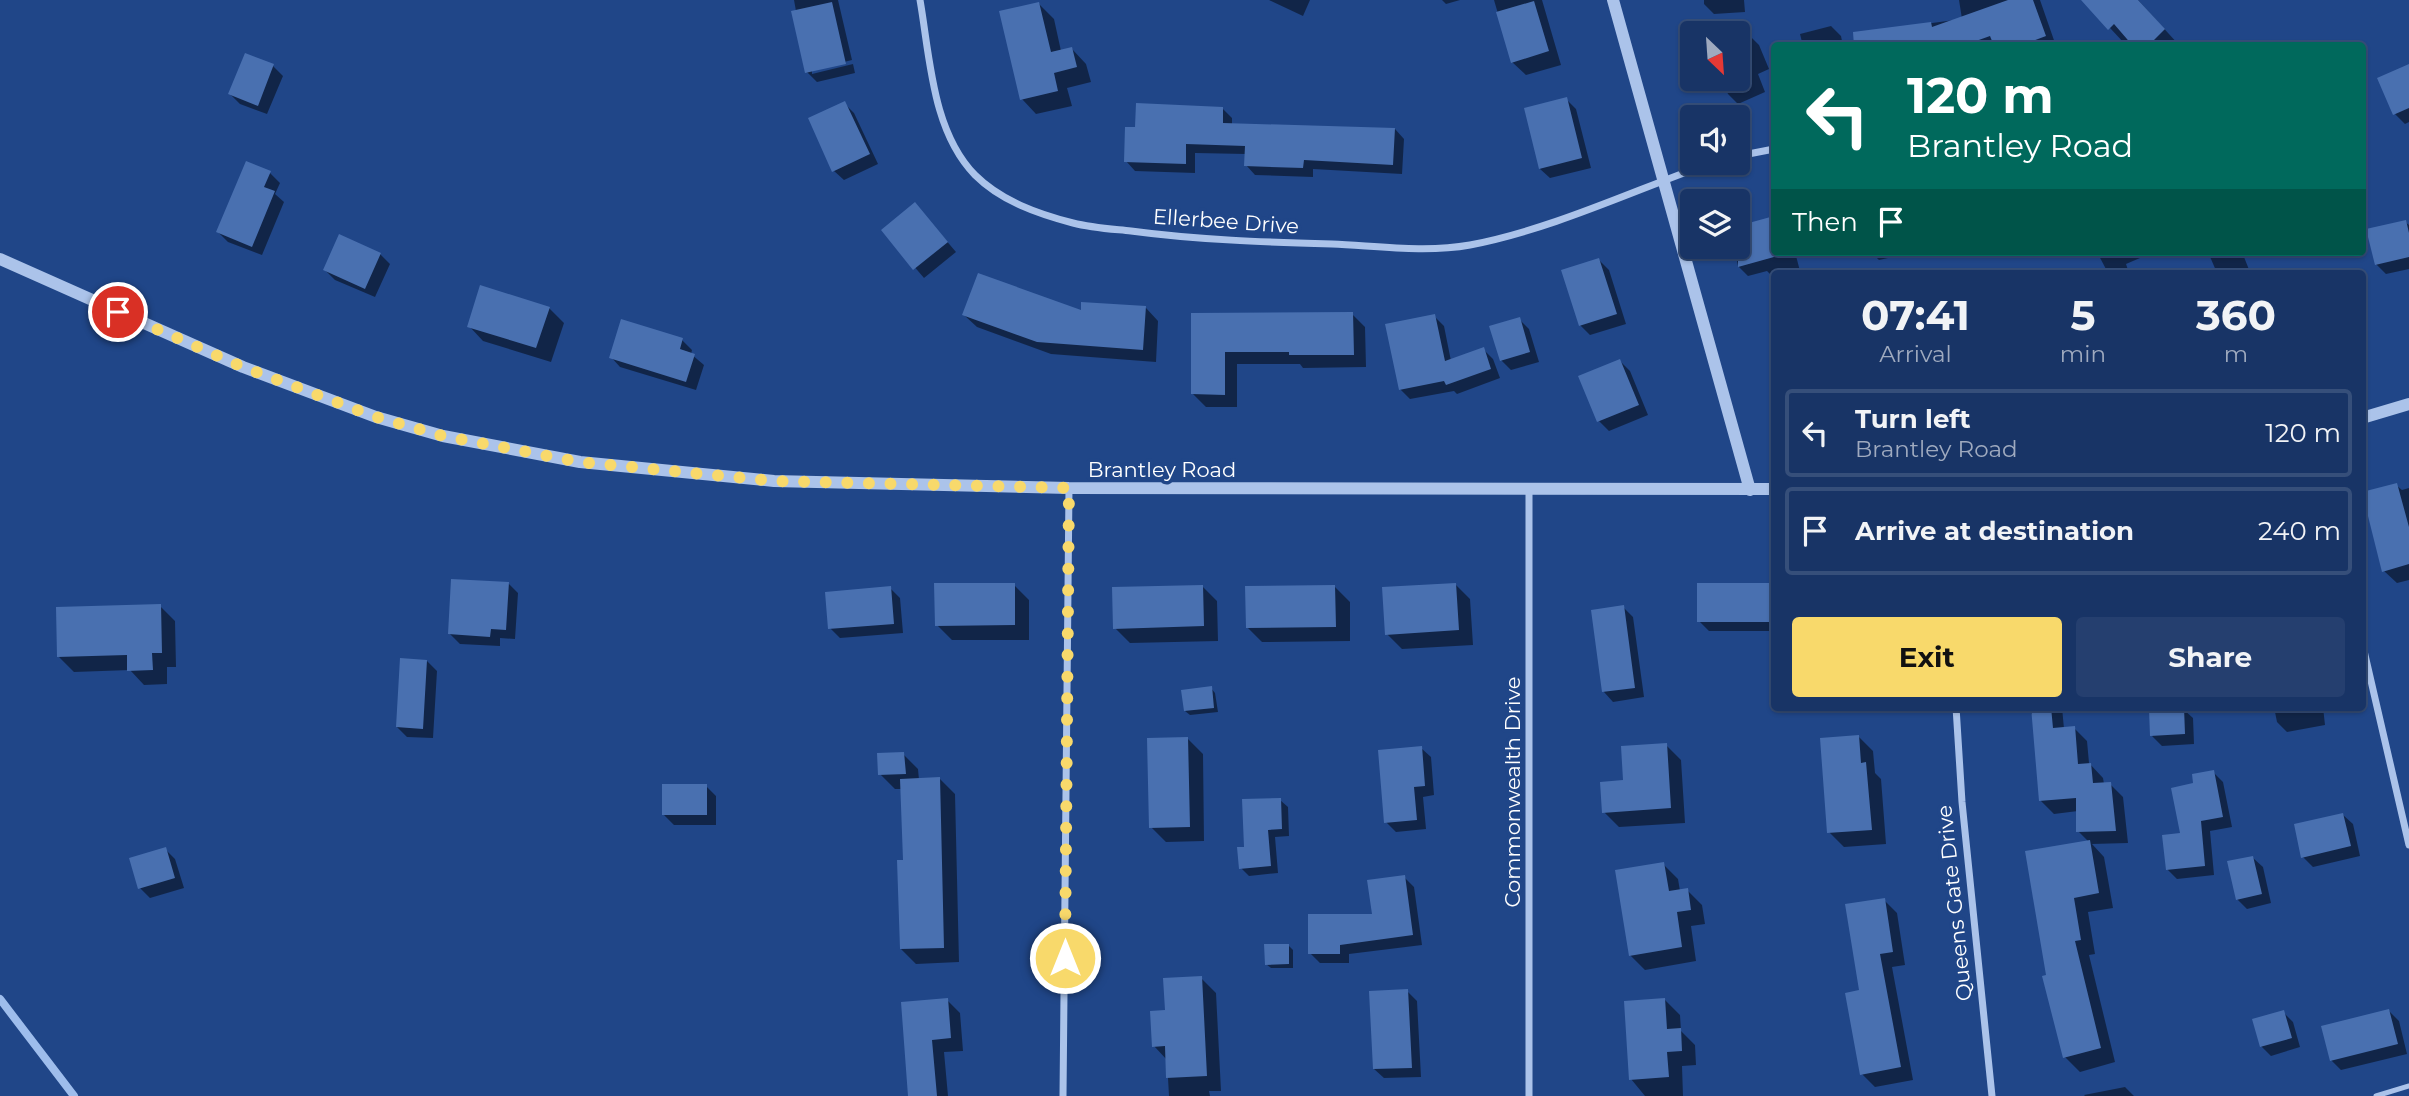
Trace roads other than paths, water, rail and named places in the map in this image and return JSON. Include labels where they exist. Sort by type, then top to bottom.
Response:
[{"type":"street","name":"Ellerbee Drive","points":[[920,0],[937,99],[947,130],[961,157],[974,174],[1016,205],[1075,224],[1196,239],[1423,248],[1467,245],[1501,238],[1680,174]]},
{"type":"street","points":[[1613,0],[1751,490]]},
{"type":"street","points":[[1750,154],[1771,150]]},
{"type":"street","name":"Brantley Road","points":[[0,259],[243,367],[376,417],[443,436],[580,462],[774,481],[1069,488],[1771,489]]},
{"type":"street","points":[[2366,417],[2409,404]]},
{"type":"street","points":[[1063,1096],[1069,488]]},
{"type":"street","name":"Commonwealth Drive","points":[[1529,1096],[1530,489]]},
{"type":"street","points":[[2366,659],[2409,845]]},
{"type":"street","name":"Queens Gate Drive","points":[[1956,711],[1963,816],[1992,1096]]},
{"type":"lane","points":[[2376,1096],[2409,1086]]},
{"type":"waterway","points":[[0,999],[74,1096]]}]
